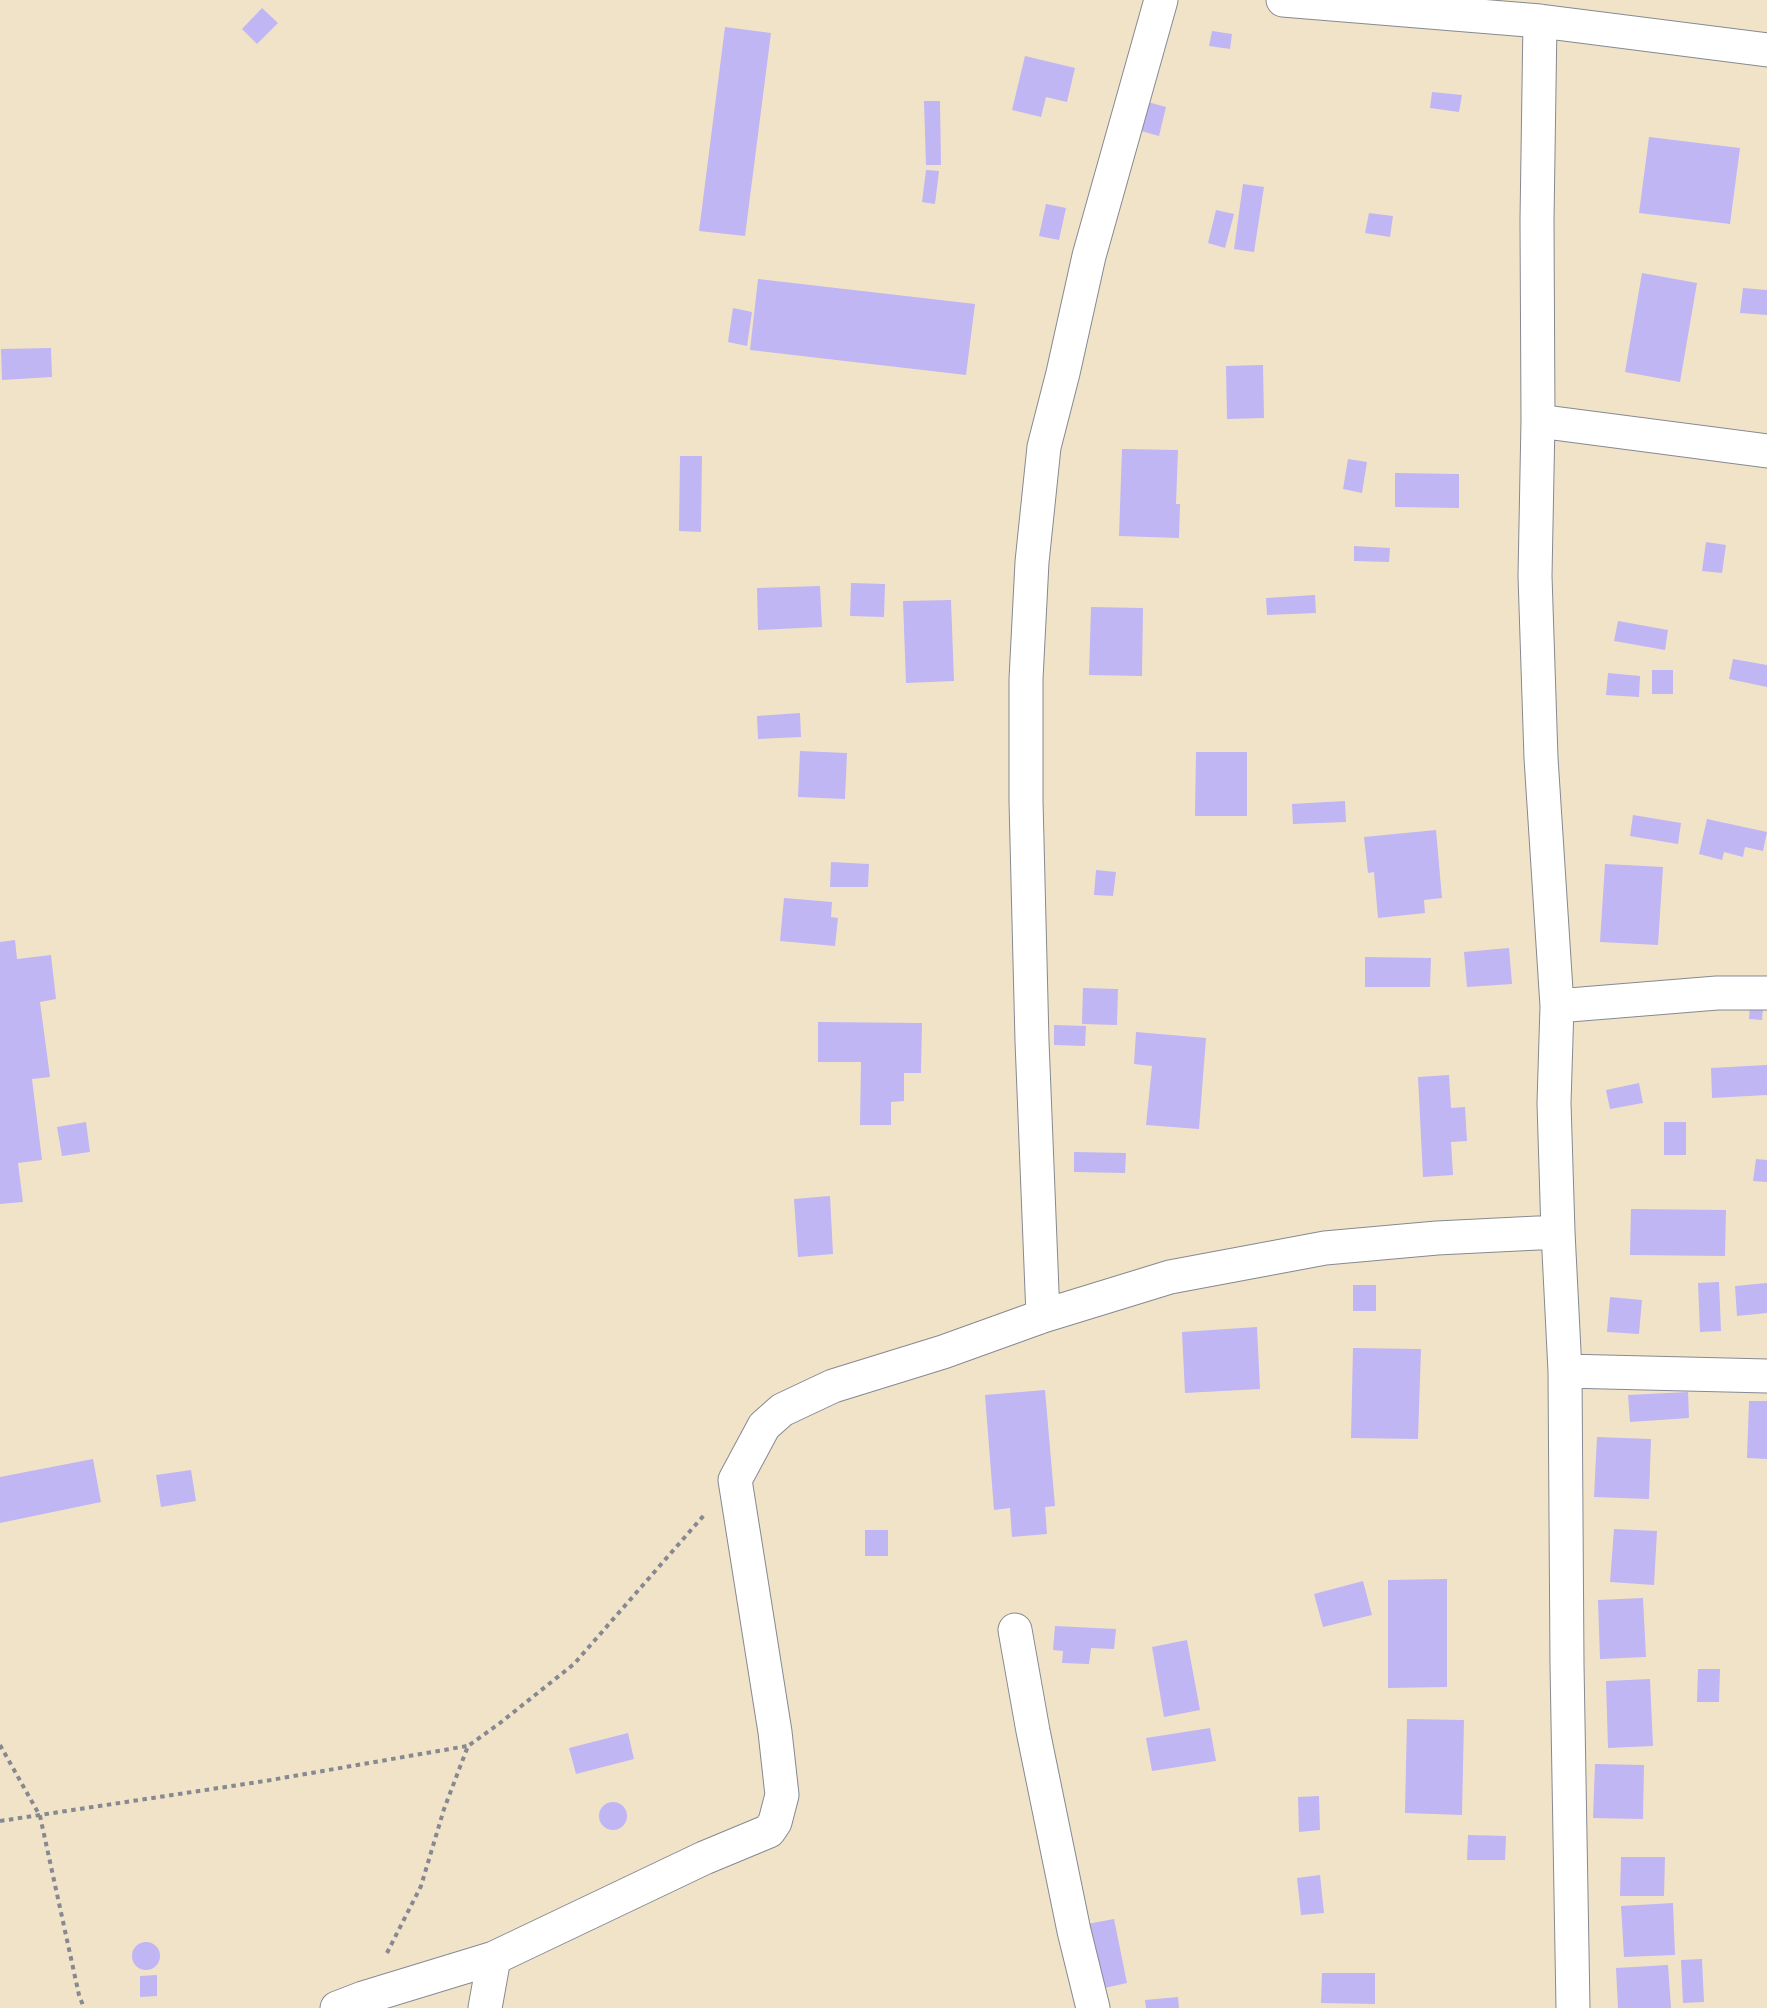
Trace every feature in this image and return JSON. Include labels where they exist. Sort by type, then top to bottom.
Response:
[{"type":"street","points":[[1043,1316],[1032,1041],[1026,801],[1026,679],[1032,562],[1044,447],[1089,256],[1161,0]]},
{"type":"street","points":[[1283,0],[1540,21],[1767,50]]},
{"type":"street","points":[[1540,21],[1535,576],[1541,758],[1557,1006],[1554,1103],[1565,1371],[1573,2008]]},
{"type":"street","points":[[1538,421],[1767,451]]},
{"type":"street","points":[[1557,1006],[1717,993],[1767,993]]},
{"type":"street","points":[[350,2003],[494,1958],[704,1858],[769,1831],[775,1822],[782,1795],[735,1480],[764,1426],[782,1410],[833,1386],[943,1352],[1043,1316],[1170,1277],[1325,1248],[1437,1238],[1558,1232]]},
{"type":"street","points":[[1565,1371],[1767,1376]]},
{"type":"street","points":[[1015,1630],[1074,1931],[1093,2008]]},
{"type":"street","points":[[485,2008],[494,1958]]},
{"type":"path","points":[[0,1821],[265,1781],[468,1746],[500,1724],[574,1664],[735,1480]]},
{"type":"path","points":[[0,1745],[40,1816],[79,1995],[84,2008]]},
{"type":"path","points":[[350,2003],[421,1886],[444,1809],[468,1746]]},
{"type":"building","points":[[262,8],[278,23],[257,44],[242,29]]},
{"type":"building","points":[[725,27],[771,33],[745,236],[699,231]]},
{"type":"building","points":[[1212,31],[1232,34],[1230,49],[1209,46]]},
{"type":"building","points":[[1025,56],[1075,68],[1067,102],[1046,97],[1041,117],[1012,110]]},
{"type":"building","points":[[1432,92],[1462,95],[1459,112],[1430,108]]},
{"type":"building","points":[[924,101],[940,101],[941,165],[926,165]]},
{"type":"building","points":[[1148,102],[1166,107],[1159,136],[1141,131]]},
{"type":"building","points":[[1649,137],[1740,148],[1730,224],[1639,213]]},
{"type":"building","points":[[926,170],[939,171],[935,204],[922,202]]},
{"type":"building","points":[[1243,184],[1264,187],[1254,252],[1234,249]]},
{"type":"building","points":[[1046,204],[1066,208],[1059,240],[1039,236]]},
{"type":"building","points":[[1216,210],[1234,214],[1225,248],[1208,243]]},
{"type":"building","points":[[1369,213],[1393,216],[1390,237],[1365,233]]},
{"type":"building","points":[[1642,273],[1697,283],[1680,382],[1625,372]]},
{"type":"building","points":[[758,279],[975,304],[966,375],[750,350]]},
{"type":"building","points":[[1743,288],[1767,290],[1767,315],[1740,313]]},
{"type":"building","points":[[733,308],[752,312],[747,346],[728,342]]},
{"type":"building","points":[[51,348],[52,377],[2,380],[1,349]]},
{"type":"building","points":[[1263,365],[1264,418],[1227,419],[1226,366]]},
{"type":"building","points":[[1122,449],[1178,450],[1176,504],[1180,504],[1179,538],[1119,536]]},
{"type":"building","points":[[680,456],[702,456],[701,532],[679,531]]},
{"type":"building","points":[[1348,459],[1367,462],[1362,493],[1343,489]]},
{"type":"building","points":[[1395,473],[1459,474],[1459,508],[1395,507]]},
{"type":"building","points":[[1706,542],[1726,545],[1722,573],[1702,571]]},
{"type":"building","points":[[1354,546],[1390,548],[1389,562],[1354,561]]},
{"type":"building","points":[[851,583],[885,584],[884,617],[850,616]]},
{"type":"building","points":[[820,586],[822,627],[758,630],[757,588]]},
{"type":"building","points":[[1315,595],[1316,613],[1267,615],[1266,598]]},
{"type":"building","points":[[951,600],[954,681],[906,683],[903,601]]},
{"type":"building","points":[[1091,607],[1143,608],[1142,676],[1089,675]]},
{"type":"building","points":[[1618,621],[1668,630],[1665,650],[1614,641]]},
{"type":"building","points":[[1733,659],[1767,665],[1767,687],[1729,679]]},
{"type":"building","points":[[1652,670],[1673,670],[1673,694],[1652,694]]},
{"type":"building","points":[[1608,673],[1640,676],[1639,697],[1606,695]]},
{"type":"building","points":[[800,713],[801,737],[758,739],[757,716]]},
{"type":"building","points":[[800,751],[847,753],[845,799],[798,797]]},
{"type":"building","points":[[1196,752],[1247,752],[1247,816],[1195,816]]},
{"type":"building","points":[[1345,801],[1346,822],[1293,824],[1292,804]]},
{"type":"building","points":[[1633,815],[1681,823],[1678,844],[1630,836]]},
{"type":"building","points":[[1707,819],[1767,832],[1763,851],[1745,847],[1743,857],[1724,852],[1722,860],[1699,854]]},
{"type":"building","points":[[1436,830],[1442,898],[1424,900],[1425,913],[1378,918],[1374,872],[1368,873],[1364,837]]},
{"type":"building","points":[[831,862],[869,864],[868,887],[830,887]]},
{"type":"building","points":[[1605,864],[1663,867],[1658,945],[1600,942]]},
{"type":"building","points":[[1096,870],[1116,872],[1113,896],[1094,895]]},
{"type":"building","points":[[784,898],[832,902],[831,917],[838,918],[835,946],[780,941]]},
{"type":"building","points":[[15,940],[17,959],[51,955],[56,999],[40,1002],[50,1077],[32,1079],[42,1160],[18,1163],[23,1202],[0,1204],[0,942]]},
{"type":"building","points":[[1509,948],[1512,984],[1467,987],[1464,952]]},
{"type":"building","points":[[1365,957],[1431,958],[1430,987],[1365,987]]},
{"type":"building","points":[[1083,988],[1118,989],[1117,1025],[1082,1024]]},
{"type":"building","points":[[1750,1005],[1763,1006],[1762,1020],[1749,1019]]},
{"type":"building","points":[[818,1022],[922,1023],[921,1073],[904,1073],[904,1101],[891,1102],[891,1125],[860,1125],[861,1062],[818,1062]]},
{"type":"building","points":[[1054,1025],[1086,1026],[1085,1046],[1054,1045]]},
{"type":"building","points":[[1136,1032],[1206,1038],[1199,1129],[1146,1125],[1152,1066],[1134,1064]]},
{"type":"building","points":[[1767,1065],[1767,1095],[1712,1098],[1711,1068]]},
{"type":"building","points":[[1449,1075],[1451,1108],[1465,1107],[1467,1141],[1451,1142],[1453,1175],[1423,1177],[1418,1077]]},
{"type":"building","points":[[1639,1083],[1643,1103],[1610,1109],[1606,1090]]},
{"type":"building","points":[[86,1122],[90,1152],[62,1156],[57,1127]]},
{"type":"building","points":[[1664,1122],[1686,1122],[1686,1155],[1664,1155]]},
{"type":"building","points":[[1074,1152],[1126,1153],[1125,1173],[1074,1172]]},
{"type":"building","points":[[1756,1159],[1767,1160],[1767,1182],[1753,1181]]},
{"type":"building","points":[[830,1196],[833,1254],[798,1257],[794,1199]]},
{"type":"building","points":[[1631,1209],[1726,1210],[1725,1256],[1630,1255]]},
{"type":"building","points":[[1719,1282],[1721,1331],[1700,1332],[1698,1283]]},
{"type":"building","points":[[1767,1283],[1767,1313],[1737,1316],[1735,1286]]},
{"type":"building","points":[[1353,1285],[1376,1285],[1376,1311],[1353,1311]]},
{"type":"building","points":[[1610,1297],[1642,1300],[1639,1334],[1607,1332]]},
{"type":"building","points":[[1257,1327],[1260,1389],[1185,1393],[1182,1332]]},
{"type":"building","points":[[1353,1348],[1421,1349],[1418,1439],[1351,1438]]},
{"type":"building","points":[[1045,1390],[1055,1506],[1045,1507],[1047,1534],[1012,1537],[1010,1508],[994,1510],[985,1395]]},
{"type":"building","points":[[1688,1392],[1689,1418],[1630,1422],[1628,1395]]},
{"type":"building","points":[[1749,1401],[1767,1401],[1767,1459],[1747,1458]]},
{"type":"building","points":[[1597,1437],[1651,1439],[1649,1499],[1594,1497]]},
{"type":"building","points":[[93,1459],[101,1502],[0,1523],[0,1477]]},
{"type":"building","points":[[191,1470],[196,1501],[161,1507],[156,1475]]},
{"type":"building","points":[[1614,1529],[1657,1531],[1654,1585],[1610,1582]]},
{"type":"building","points":[[865,1530],[888,1530],[888,1556],[865,1556]]},
{"type":"building","points":[[1447,1579],[1447,1687],[1388,1688],[1388,1580]]},
{"type":"building","points":[[1363,1581],[1372,1615],[1323,1627],[1314,1594]]},
{"type":"building","points":[[1643,1598],[1646,1657],[1600,1659],[1598,1600]]},
{"type":"building","points":[[1055,1626],[1116,1629],[1114,1649],[1091,1648],[1089,1664],[1062,1663],[1063,1651],[1053,1650]]},
{"type":"building","points":[[1187,1640],[1200,1710],[1164,1717],[1152,1647]]},
{"type":"building","points":[[1698,1669],[1720,1669],[1719,1702],[1697,1702]]},
{"type":"building","points":[[1650,1679],[1653,1746],[1608,1748],[1606,1681]]},
{"type":"building","points":[[1407,1719],[1464,1720],[1462,1815],[1405,1813]]},
{"type":"building","points":[[1210,1728],[1216,1761],[1152,1771],[1146,1738]]},
{"type":"building","points":[[628,1733],[634,1759],[576,1774],[569,1748]]},
{"type":"building","points":[[1595,1764],[1644,1765],[1643,1819],[1593,1818]]},
{"type":"building","points":[[1319,1796],[1320,1830],[1299,1832],[1298,1797]]},
{"type":"building","points":[[613,1802],[623,1806],[627,1816],[623,1826],[613,1830],[603,1826],[599,1816],[603,1806]]},
{"type":"building","points":[[1468,1835],[1506,1836],[1505,1860],[1467,1860]]},
{"type":"building","points":[[1621,1857],[1665,1857],[1664,1896],[1620,1896]]},
{"type":"building","points":[[1320,1875],[1324,1913],[1301,1915],[1297,1878]]},
{"type":"building","points":[[1673,1903],[1675,1955],[1624,1957],[1621,1906]]},
{"type":"building","points":[[1114,1919],[1127,1983],[1100,1989],[1087,1924]]},
{"type":"building","points":[[146,1942],[156,1946],[160,1956],[156,1966],[146,1970],[136,1966],[132,1956],[136,1946]]},
{"type":"building","points":[[1702,1959],[1704,2002],[1683,2003],[1681,1960]]},
{"type":"building","points":[[1668,1965],[1671,2008],[1618,2008],[1616,1968]]},
{"type":"building","points":[[1322,1973],[1375,1973],[1375,2004],[1321,2003]]},
{"type":"building","points":[[157,1975],[157,1996],[140,1997],[140,1976]]},
{"type":"building","points":[[1178,1997],[1179,2008],[1146,2008],[1145,2000]]}]
